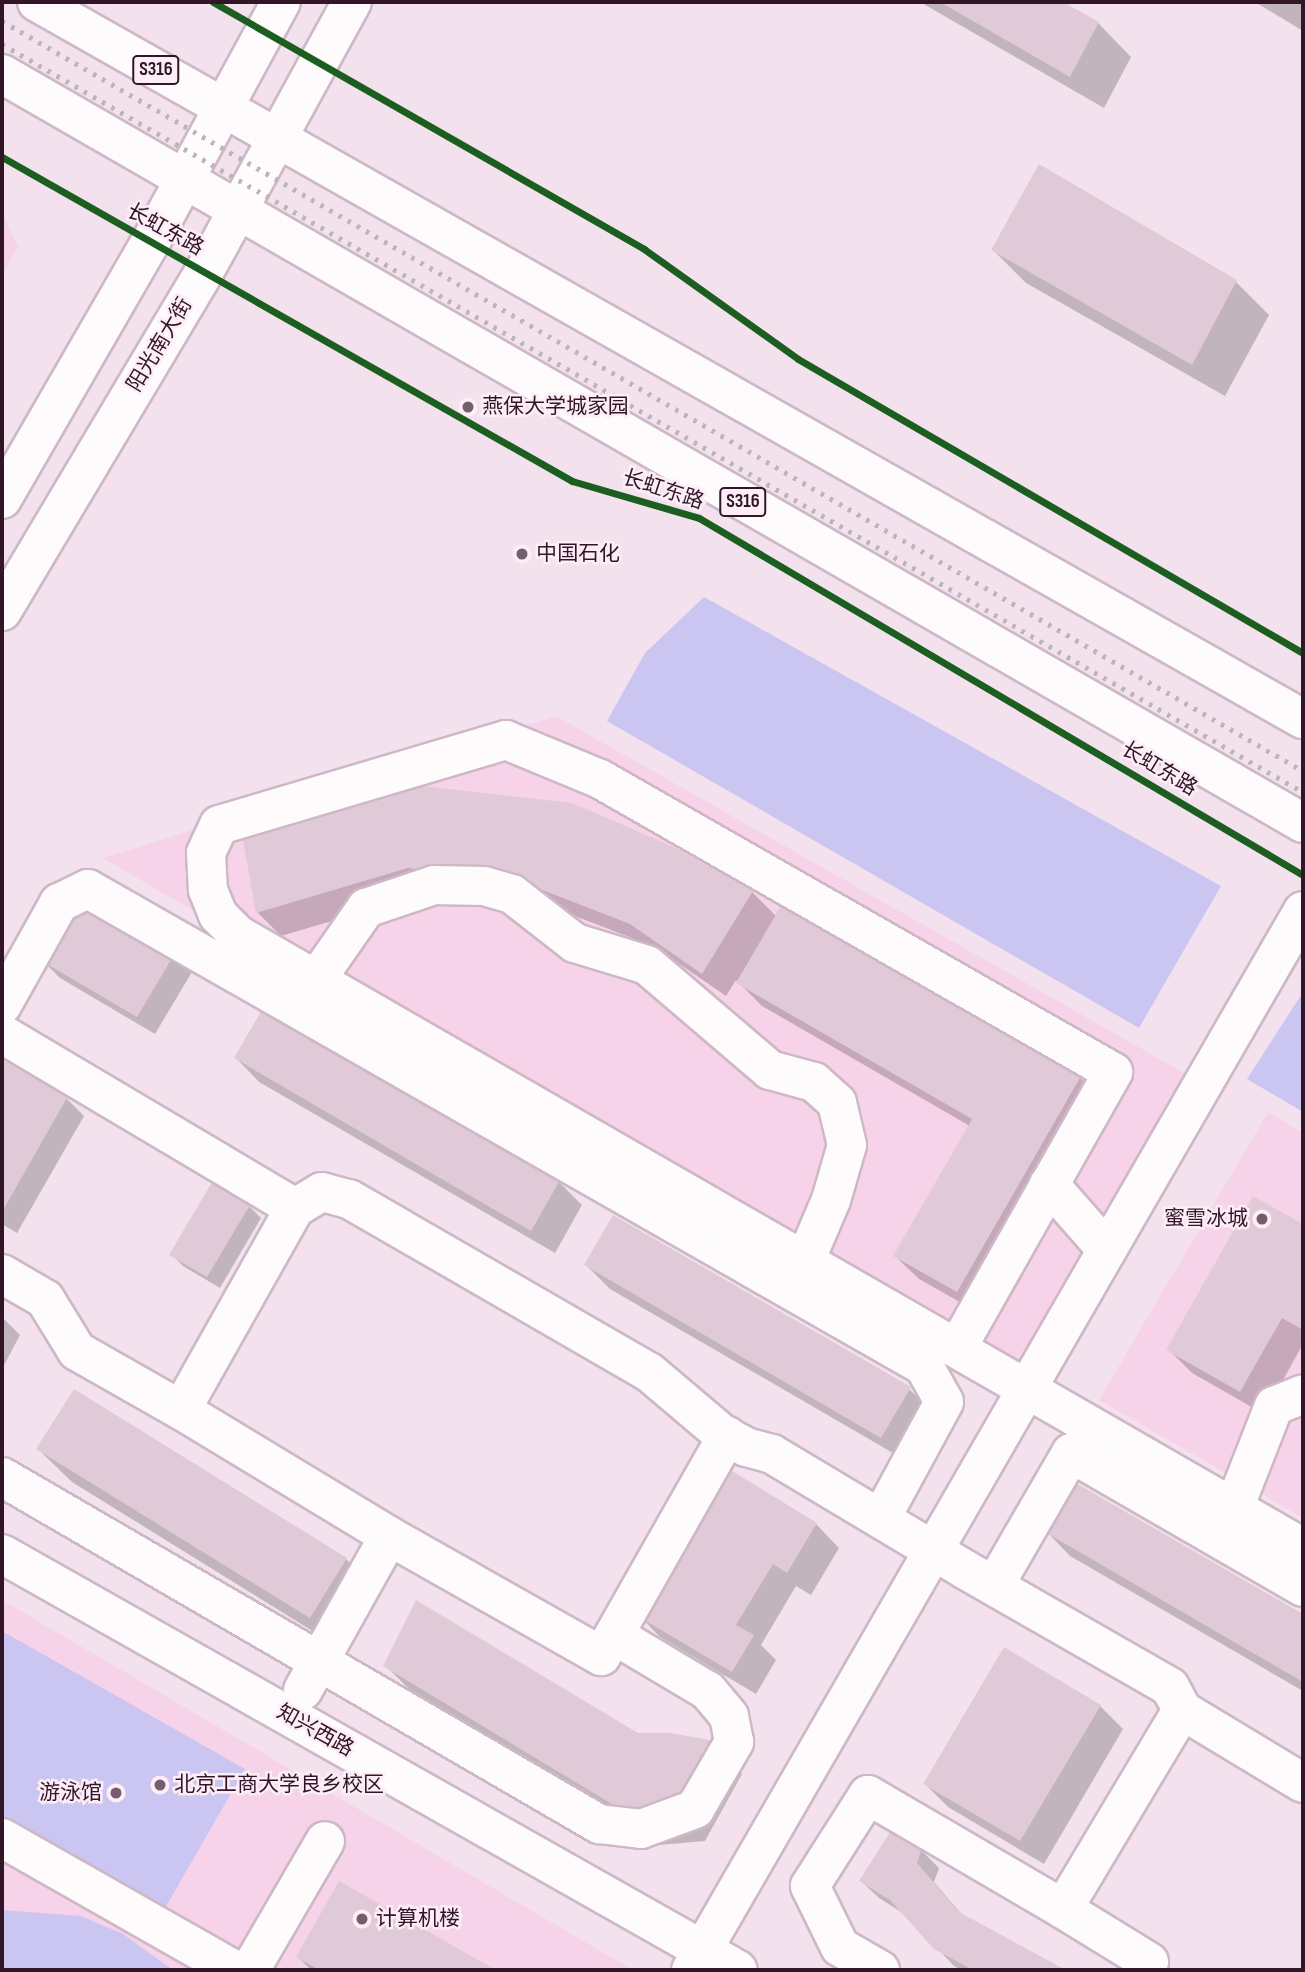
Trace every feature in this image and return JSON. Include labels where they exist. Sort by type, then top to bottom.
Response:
[{"type":"street","name":"S316","points":[[37,2],[1303,719]]},
{"type":"street","points":[[2,499],[281,2]]},
{"type":"street","name":"阳光南大街","points":[[2,611],[238,211],[275,138],[352,2]]},
{"type":"street","name":"长虹东路","points":[[2,74],[1303,823]]},
{"type":"street","points":[[957,1348],[1113,1072],[600,779],[506,740],[219,825],[206,853],[208,890],[218,915],[238,935],[1303,1548]]},
{"type":"street","points":[[316,980],[366,908],[434,886],[484,886],[512,894],[576,943],[647,965],[770,1070],[814,1082],[837,1103],[847,1145],[831,1200],[805,1261]]},
{"type":"street","points":[[2,1005],[59,903],[88,889],[924,1366],[944,1402],[881,1518]]},
{"type":"street","points":[[698,1961],[933,1549],[1303,912]]},
{"type":"street","points":[[2,1034],[296,1208]]},
{"type":"street","points":[[1049,1184],[1107,1250]]},
{"type":"street","points":[[181,1410],[296,1208],[322,1192],[349,1199],[649,1372],[727,1436],[746,1447],[772,1454],[1170,1687],[1181,1710],[1303,1783]]},
{"type":"street","points":[[2,1274],[45,1299],[77,1350],[389,1536],[601,1656],[727,1436]]},
{"type":"street","points":[[1234,1508],[1275,1406],[1303,1394]]},
{"type":"street","points":[[994,1586],[1071,1453],[1303,1587]]},
{"type":"street","points":[[2,1478],[311,1675],[598,1824],[641,1829],[695,1809],[734,1742],[729,1716],[708,1690],[614,1635]]},
{"type":"street","points":[[311,1675],[389,1536]]},
{"type":"street","name":"知兴西路","points":[[2,1554],[698,1961],[738,1970]]},
{"type":"street","points":[[1063,1909],[1181,1710]]},
{"type":"street","points":[[880,1970],[840,1947],[810,1886],[868,1796],[1063,1909],[1153,1968]]},
{"type":"street","points":[[2,1838],[234,1970]]},
{"type":"street","points":[[250,1970],[325,1841]]},
{"type":"shaded area","points":[[2,213],[18,247],[2,276]]},
{"type":"shaded area","points":[[704,597],[1221,886],[1139,1028],[607,721],[645,653]]},
{"type":"shaded area","points":[[556,716],[1188,1075],[1007,1387],[103,858]]},
{"type":"shaded area","points":[[1303,992],[1303,1112],[1247,1079]]},
{"type":"shaded area","points":[[1268,1112],[1303,1133],[1303,1518],[1099,1400]]},
{"type":"shaded area","name":"北京工商大学良乡校区","points":[[2,1600],[633,1970],[2,1970]]},
{"type":"shaded area","name":"游泳馆","points":[[2,1631],[245,1769],[164,1910],[2,1818]]},
{"type":"shaded area","points":[[2,1910],[81,1916],[123,1934],[173,1970],[2,1970]]},
{"type":"building","points":[[940,2],[1063,2],[1099,22],[1070,77]]},
{"type":"building","points":[[1039,164],[1237,280],[1192,365],[991,250]]},
{"type":"building","points":[[405,784],[572,803],[672,846],[753,891],[702,974],[630,924],[527,884],[408,868],[256,913],[242,835]]},
{"type":"building","points":[[78,896],[175,953],[137,1017],[40,960]]},
{"type":"building","points":[[782,904],[1081,1076],[957,1292],[893,1256],[972,1119],[736,983]]},
{"type":"building","points":[[263,1008],[560,1180],[531,1231],[234,1058]]},
{"type":"building","points":[[2,1059],[68,1096],[2,1212]]},
{"type":"building","points":[[212,1182],[250,1205],[207,1277],[169,1255]]},
{"type":"building","points":[[1253,1196],[1303,1224],[1303,1330],[1282,1318],[1240,1392],[1166,1350]]},
{"type":"building","points":[[613,1215],[911,1387],[881,1438],[584,1265]]},
{"type":"building","points":[[74,1389],[347,1558],[310,1618],[36,1449]]},
{"type":"building","points":[[724,1466],[817,1523],[787,1573],[773,1564],[736,1625],[754,1635],[732,1672],[634,1614]]},
{"type":"building","points":[[1074,1482],[1303,1614],[1303,1682],[1045,1532]]},
{"type":"building","points":[[416,1600],[638,1733],[670,1733],[710,1740],[671,1808],[625,1812],[383,1666]]},
{"type":"building","points":[[1004,1647],[1101,1705],[1020,1841],[923,1784]]},
{"type":"building","points":[[892,1829],[922,1848],[917,1863],[959,1912],[1066,1970],[973,1970],[934,1949],[890,1900],[859,1881]]},
{"type":"building","name":"计算机楼","points":[[339,1881],[496,1970],[319,1970],[296,1957]]},
{"type":"railway","points":[[2,21],[1303,771]]},
{"type":"railway","points":[[2,44],[1303,792]]},
{"type":"cycle path","points":[[213,2],[644,249],[798,359],[1303,653]]},
{"type":"cycle path","points":[[2,157],[572,481],[699,518],[1303,875]]},
{"type":"place","name":"燕保大学城家园","points":[[468,407]]},
{"type":"place","name":"中国石化","points":[[522,554]]},
{"type":"place","name":"蜜雪冰城","points":[[1262,1219]]},
{"type":"place","name":"北京工商大学良乡校区","points":[[160,1785]]},
{"type":"place","name":"游泳馆","points":[[116,1793]]},
{"type":"place","name":"计算机楼","points":[[362,1919]]}]
